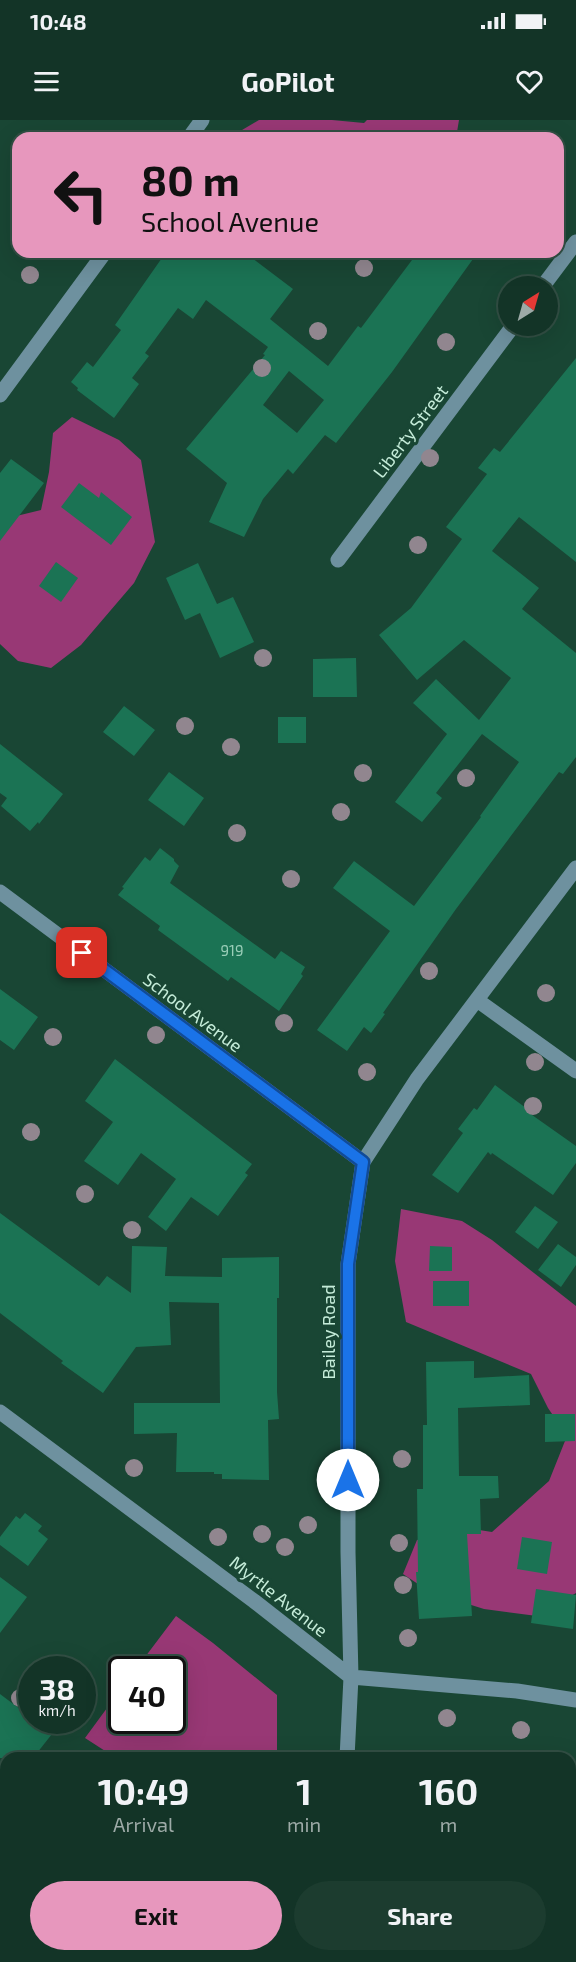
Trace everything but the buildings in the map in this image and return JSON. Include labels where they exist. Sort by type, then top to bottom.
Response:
[{"type":"street","points":[[550,276],[576,242]]},
{"type":"street","points":[[0,395],[101,258]]},
{"type":"street","name":"Liberty Street","points":[[338,560],[506,336]]},
{"type":"street","name":"Bailey Road","points":[[347,1752],[351,1677],[348,1552],[348,1264],[363,1162],[417,1079],[576,868]]},
{"type":"street","name":"School Avenue","points":[[0,892],[363,1162]]},
{"type":"street","points":[[477,1000],[576,1071]]},
{"type":"street","name":"Myrtle Avenue","points":[[0,1412],[254,1601],[351,1677]]},
{"type":"street","points":[[351,1677],[517,1691],[576,1700]]},
{"type":"shaded area","points":[[259,120],[332,120],[364,123],[367,120],[459,120],[457,132],[244,132],[242,130]]},
{"type":"shaded area","points":[[72,417],[119,440],[141,460],[155,542],[134,583],[81,645],[51,668],[18,661],[0,644],[0,520],[41,510],[49,472],[53,433]]},
{"type":"shaded area","points":[[401,1209],[462,1221],[492,1240],[576,1306],[576,1593],[537,1616],[484,1609],[430,1592],[403,1574],[417,1540],[460,1527],[492,1532],[549,1481],[567,1436],[548,1408],[531,1374],[406,1322],[395,1261]]},
{"type":"shaded area","points":[[176,1616],[277,1695],[277,1752],[107,1752],[85,1738],[88,1734],[96,1734],[96,1723],[108,1707],[108,1734],[186,1734],[186,1656],[146,1656]]},
{"type":"route","points":[[82,953],[363,1162],[348,1264],[348,1480]]}]
